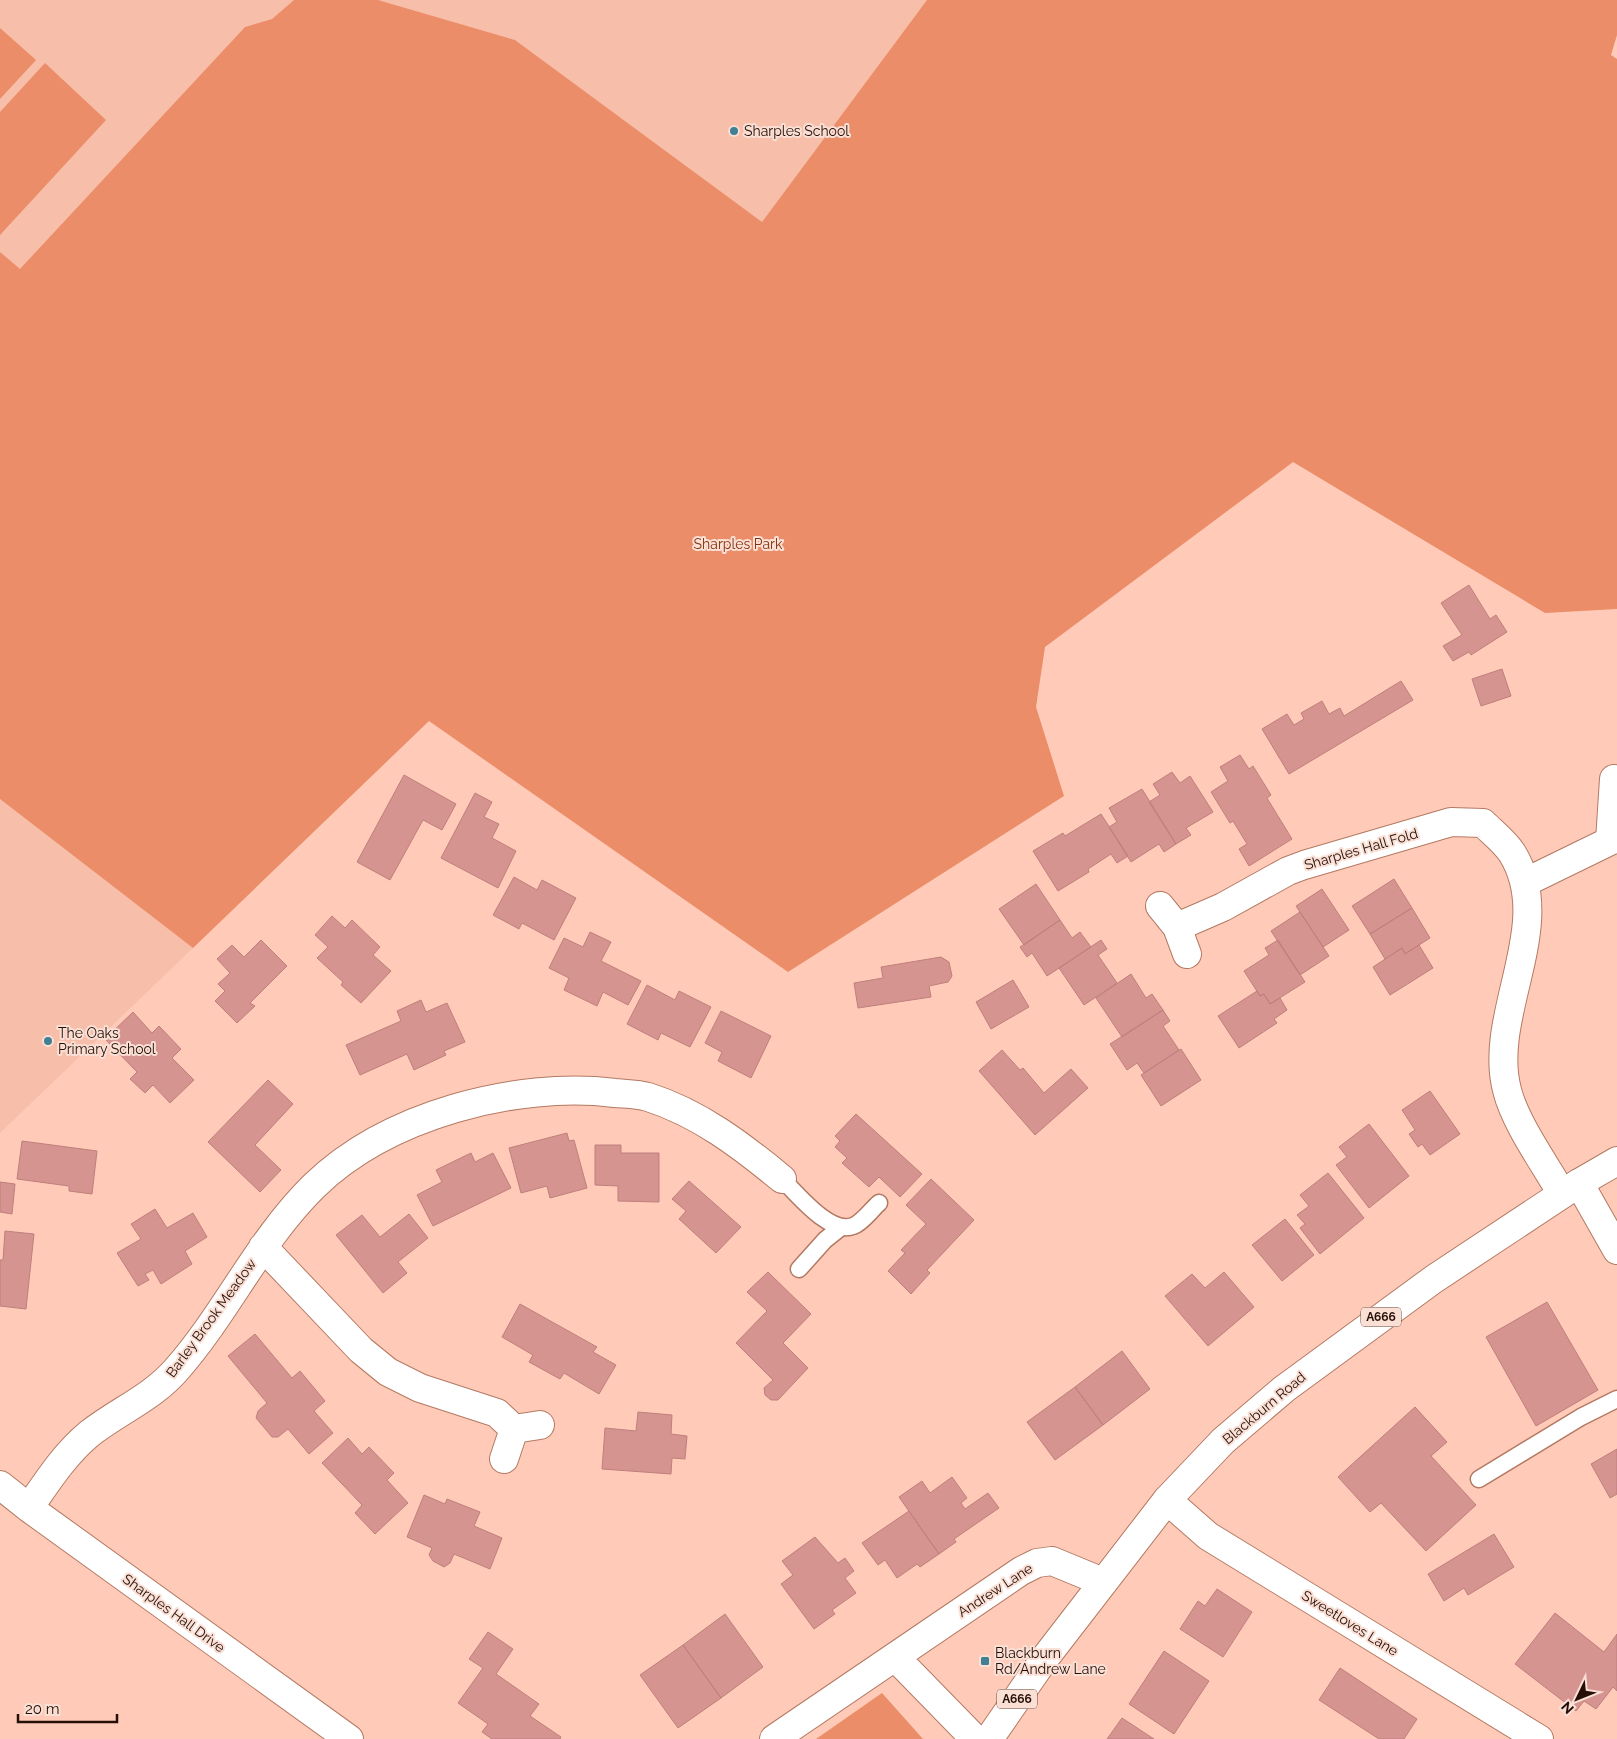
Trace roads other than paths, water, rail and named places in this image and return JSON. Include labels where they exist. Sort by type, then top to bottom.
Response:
[{"type":"main road","points":[[1526,882],[1610,841],[1614,779]]},
{"type":"main road","name":"Sharples Hall Fold","points":[[1177,927],[1223,907],[1288,871],[1304,865],[1451,822],[1483,823],[1512,852],[1526,882],[1528,913],[1504,1055],[1507,1090],[1523,1127],[1617,1250]]},
{"type":"main road","points":[[1160,906],[1177,927],[1187,954]]},
{"type":"main road","name":"Barley Brook Meadow","points":[[29,1508],[69,1452],[90,1434],[151,1394],[176,1369],[284,1219],[316,1185],[353,1156],[392,1134],[434,1115],[484,1100],[531,1092],[590,1090],[648,1097],[696,1118],[739,1143],[782,1179]]},
{"type":"main road","name":"Blackburn Road","points":[[989,1739],[1045,1658],[1167,1500],[1223,1441],[1284,1389],[1434,1279],[1571,1188],[1617,1161]]},
{"type":"main road","name":"Barley Brook Meadow","points":[[263,1248],[361,1350],[388,1372],[420,1388],[497,1413],[514,1429]]},
{"type":"main road","points":[[504,1459],[514,1429],[540,1425]]},
{"type":"main road","name":"Sharples Hall Drive","points":[[0,1485],[29,1508],[349,1739]]},
{"type":"main road","name":"Sweetloves Lane","points":[[1167,1500],[1208,1536],[1539,1739]]},
{"type":"main road","name":"Andrew Lane","points":[[774,1739],[1022,1571],[1037,1563],[1052,1561],[1103,1582]]},
{"type":"main road","points":[[895,1657],[975,1739]]},
{"type":"lane","points":[[782,1179],[816,1213],[840,1228]]},
{"type":"lane","points":[[798,1270],[825,1240],[840,1228],[854,1226],[879,1203]]},
{"type":"lane","points":[[1479,1479],[1581,1417],[1617,1399]]},
{"type":"place","name":"Sharples School","points":[[734,131]]},
{"type":"place","name":"The Oaks Primary School","points":[[48,1041]]},
{"type":"place","name":"Blackburn Rd/Andrew Lane","points":[[985,1661]]},
{"type":"park label","name":"Sharples Park","points":[[738,544]]}]
